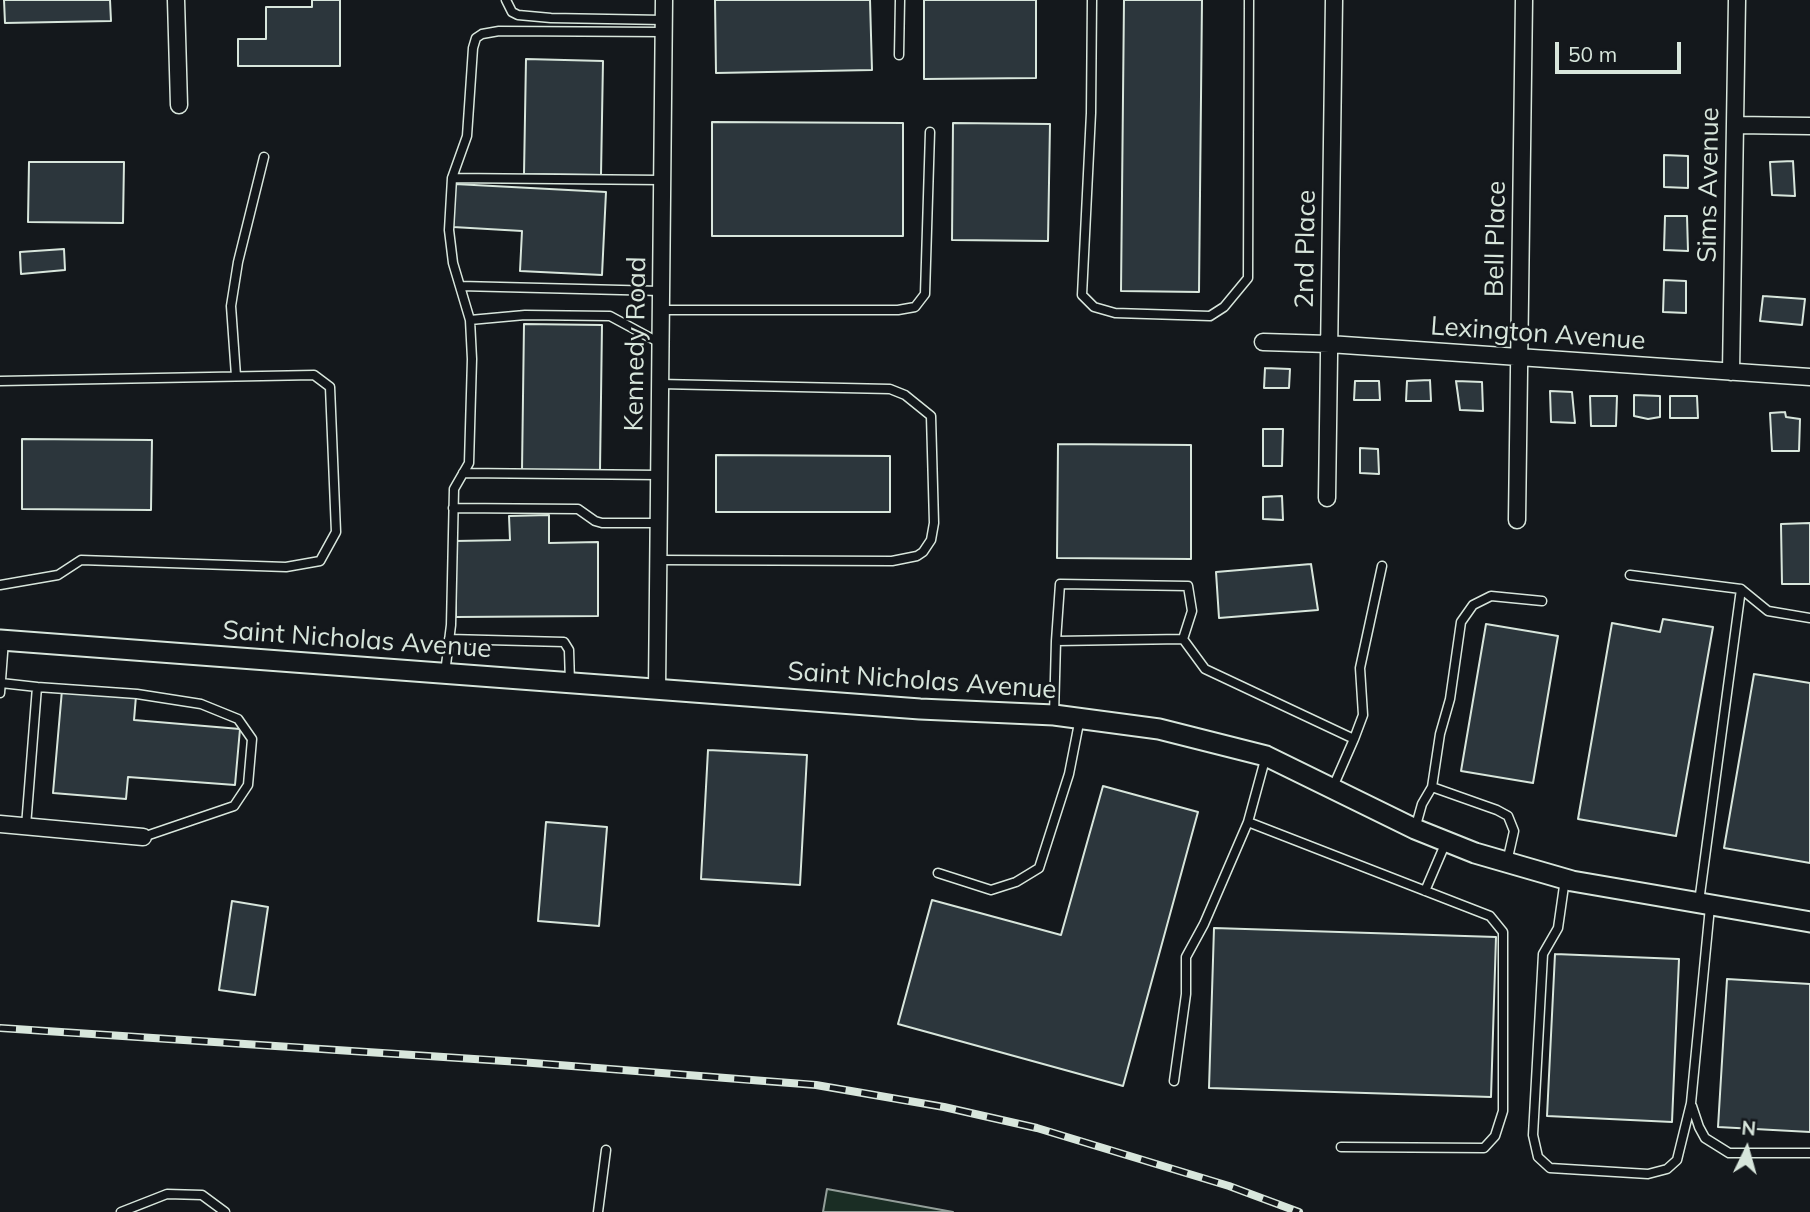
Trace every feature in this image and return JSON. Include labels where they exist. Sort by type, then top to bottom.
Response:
[{"type":"street","points":[[177,0],[179,105]]},
{"type":"street","name":"Kennedy Road","points":[[657,689],[664,0]]},
{"type":"street","name":"2nd Place","points":[[1327,498],[1334,0]]},
{"type":"street","name":"Bell Place","points":[[1517,520],[1524,0]]},
{"type":"street","name":"Sims Avenue","points":[[1731,372],[1737,0]]},
{"type":"street","points":[[1735,125],[1810,126]]},
{"type":"street","name":"Lexington Avenue","points":[[1263,342],[1329,344],[1810,377]]},
{"type":"street","name":"Saint Nicholas Avenue","points":[[2,640],[920,709],[1054,715],[1159,729],[1266,756],[1415,829],[1507,862],[1565,879],[1810,922]]},
{"type":"street","points":[[0,824],[143,837]]},
{"type":"lane","points":[[506,0],[512,12],[518,15],[664,26]]},
{"type":"lane","points":[[899,55],[900,0]]},
{"type":"lane","points":[[1092,0],[1091,113],[1082,295],[1094,307],[1115,313],[1200,316],[1210,316],[1224,307],[1248,278],[1249,0]]},
{"type":"lane","points":[[445,673],[449,639],[454,489],[469,463],[472,359],[470,320],[453,263],[449,230],[452,178],[467,136],[476,38],[499,31],[664,26]]},
{"type":"lane","points":[[661,310],[898,310],[915,307],[925,294],[930,132]]},
{"type":"lane","points":[[236,376],[231,306],[238,262],[264,157]]},
{"type":"lane","points":[[452,178],[662,180]]},
{"type":"lane","points":[[460,286],[661,291]]},
{"type":"lane","points":[[470,320],[525,315],[610,316],[660,343]]},
{"type":"lane","points":[[0,381],[314,375],[330,387],[335,532],[320,561],[286,567],[81,560],[58,575],[0,585]]},
{"type":"lane","points":[[658,560],[892,561],[917,556],[923,552],[931,540],[934,523],[931,416],[905,395],[890,389],[660,384]]},
{"type":"lane","points":[[463,473],[659,475]]},
{"type":"lane","points":[[453,508],[578,509],[602,523],[659,523]]},
{"type":"lane","points":[[1333,787],[1363,715],[1360,668],[1382,566]]},
{"type":"lane","points":[[1630,575],[1741,589],[1768,611],[1810,618]]},
{"type":"lane","points":[[1054,715],[1060,584],[1188,586],[1192,611],[1183,639]]},
{"type":"lane","points":[[1565,879],[1558,928],[1543,954],[1533,1135],[1538,1157],[1550,1168],[1648,1174],[1667,1169],[1677,1160],[1691,1103],[1705,903],[1741,589]]},
{"type":"lane","points":[[1415,829],[1422,804],[1432,787],[1440,734],[1450,699],[1461,622],[1474,605],[1491,596],[1542,601]]},
{"type":"lane","points":[[449,639],[564,642],[569,650],[570,683]]},
{"type":"lane","points":[[1183,639],[1205,670],[1354,739]]},
{"type":"lane","points":[[1056,641],[1183,639]]},
{"type":"lane","points":[[0,693],[2,640]]},
{"type":"lane","points":[[1,683],[137,694],[201,704],[238,719],[252,739],[248,785],[234,806],[143,837]]},
{"type":"lane","points":[[26,827],[37,687]]},
{"type":"lane","points":[[938,873],[991,890],[1016,882],[1038,868],[1069,774],[1080,718]]},
{"type":"lane","points":[[1174,1081],[1186,994],[1186,957],[1204,924],[1248,822],[1266,756]]},
{"type":"lane","points":[[1432,787],[1497,810],[1508,817],[1514,831],[1507,862]]},
{"type":"lane","points":[[1248,822],[1490,916],[1503,932],[1503,1111],[1495,1136],[1484,1147],[1341,1147]]},
{"type":"lane","points":[[1425,891],[1446,842]]},
{"type":"lane","points":[[1691,1103],[1705,1138],[1729,1153],[1810,1153]]},
{"type":"lane","points":[[598,1212],[606,1150]]},
{"type":"lane","points":[[121,1212],[167,1194],[202,1195],[225,1212]]},
{"type":"green space","points":[[827,1189],[953,1212],[823,1212]]},
{"type":"building","points":[[4,0],[110,0],[111,21],[5,23]]},
{"type":"building","points":[[312,0],[340,0],[340,66],[238,66],[238,39],[266,39],[266,7],[312,7]]},
{"type":"building","points":[[715,0],[870,0],[872,70],[716,73]]},
{"type":"building","points":[[924,0],[1036,0],[1036,78],[924,79]]},
{"type":"building","points":[[1124,0],[1202,0],[1199,292],[1121,291]]},
{"type":"building","points":[[526,59],[603,61],[601,175],[524,174]]},
{"type":"building","points":[[712,122],[903,123],[903,236],[712,236]]},
{"type":"building","points":[[953,123],[1050,124],[1048,241],[952,240]]},
{"type":"building","points":[[1664,155],[1688,156],[1688,188],[1664,187]]},
{"type":"building","points":[[1793,161],[1795,196],[1772,195],[1770,162]]},
{"type":"building","points":[[29,162],[124,162],[123,223],[28,222]]},
{"type":"building","points":[[455,184],[606,192],[602,275],[520,271],[522,231],[453,227]]},
{"type":"building","points":[[1665,216],[1687,216],[1688,251],[1664,250]]},
{"type":"building","points":[[64,249],[65,270],[21,274],[20,252]]},
{"type":"building","points":[[1664,280],[1686,281],[1686,313],[1663,312]]},
{"type":"building","points":[[1763,296],[1805,299],[1802,325],[1760,321]]},
{"type":"building","points":[[524,324],[602,325],[600,470],[522,470]]},
{"type":"building","points":[[1265,368],[1290,369],[1289,388],[1264,388]]},
{"type":"building","points":[[1430,380],[1431,401],[1406,401],[1407,381]]},
{"type":"building","points":[[1355,381],[1379,381],[1380,400],[1354,400]]},
{"type":"building","points":[[1456,381],[1482,382],[1483,411],[1460,410]]},
{"type":"building","points":[[1550,391],[1572,392],[1575,423],[1551,422]]},
{"type":"building","points":[[1634,395],[1660,396],[1660,417],[1648,419],[1634,416]]},
{"type":"building","points":[[1590,396],[1617,396],[1616,426],[1591,426]]},
{"type":"building","points":[[1670,396],[1697,396],[1698,418],[1670,418]]},
{"type":"building","points":[[1785,412],[1786,417],[1800,419],[1799,451],[1772,451],[1770,413]]},
{"type":"building","points":[[1263,429],[1283,429],[1282,466],[1263,466]]},
{"type":"building","points":[[22,439],[152,440],[151,510],[22,509]]},
{"type":"building","points":[[1058,444],[1191,445],[1191,559],[1057,558]]},
{"type":"building","points":[[1360,448],[1378,449],[1379,474],[1360,473]]},
{"type":"building","points":[[716,455],[890,456],[890,512],[716,512]]},
{"type":"building","points":[[1282,496],[1283,520],[1263,519],[1263,497]]},
{"type":"building","points":[[549,515],[549,543],[598,542],[598,616],[456,617],[455,541],[510,540],[509,516]]},
{"type":"building","points":[[1810,523],[1810,584],[1782,584],[1781,524]]},
{"type":"building","points":[[1311,564],[1318,610],[1219,618],[1216,572]]},
{"type":"building","points":[[1663,619],[1713,627],[1676,836],[1578,819],[1612,623],[1660,632]]},
{"type":"building","points":[[1486,624],[1558,636],[1533,783],[1461,771]]},
{"type":"building","points":[[1754,674],[1810,683],[1810,863],[1724,848]]},
{"type":"building","points":[[62,690],[136,696],[134,720],[240,729],[235,785],[128,777],[126,799],[53,793]]},
{"type":"building","points":[[708,750],[807,755],[800,885],[701,879]]},
{"type":"building","points":[[1103,786],[1198,812],[1123,1086],[898,1024],[932,900],[1061,935]]},
{"type":"building","points":[[546,822],[607,827],[599,926],[538,921]]},
{"type":"building","points":[[232,901],[268,907],[255,995],[219,990]]},
{"type":"building","points":[[1214,928],[1496,937],[1491,1097],[1209,1088]]},
{"type":"building","points":[[1555,954],[1679,959],[1672,1122],[1547,1116]]},
{"type":"building","points":[[1727,979],[1810,984],[1810,1132],[1718,1127]]},
{"type":"railway","points":[[0,1028],[520,1062],[816,1085],[944,1107],[1037,1128],[1229,1186],[1299,1212]]}]
